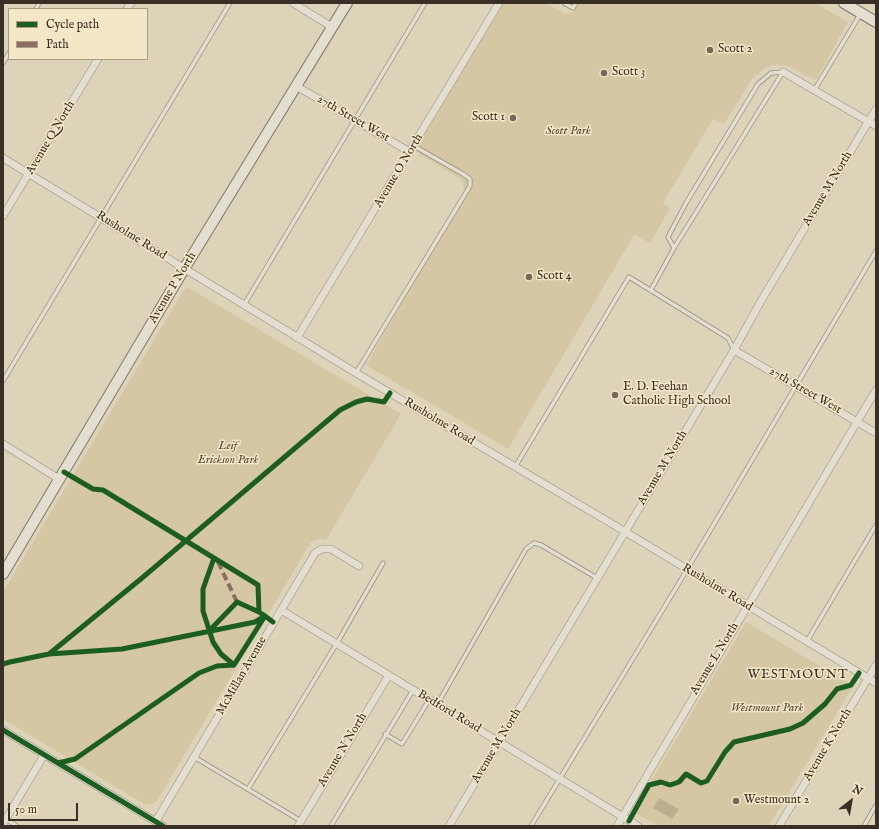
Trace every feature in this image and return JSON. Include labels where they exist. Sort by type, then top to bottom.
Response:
[{"type":"main road","name":"Avenue P North","points":[[3,574],[184,270],[347,3]]},
{"type":"main road","points":[[844,3],[876,22]]},
{"type":"street","points":[[293,3],[332,27]]},
{"type":"street","name":"Avenue O North","points":[[297,338],[499,3]]},
{"type":"street","name":"Avenue Q North","points":[[3,216],[97,60]]},
{"type":"street","points":[[783,72],[815,89],[876,126]]},
{"type":"street","name":"27th Street West","points":[[296,86],[356,120],[412,149]]},
{"type":"street","name":"Avenue M North","points":[[449,826],[734,350],[761,301],[876,109]]},
{"type":"street","name":"Rusholme Road","points":[[3,158],[297,338],[876,683]]},
{"type":"street","name":"27th Street West","points":[[734,350],[876,433]]},
{"type":"street","name":"Avenue L North","points":[[617,826],[876,390]]},
{"type":"street","points":[[3,444],[59,479]]},
{"type":"street","name":"McMillan Avenue","points":[[156,821],[316,553],[322,549],[331,549],[359,566]]},
{"type":"street","name":"Bedford Road","points":[[281,610],[638,826]]},
{"type":"street","name":"Avenue K North","points":[[780,826],[876,665]]},
{"type":"street","name":"Avenue N North","points":[[300,824],[389,675]]},
{"type":"street","points":[[3,730],[163,826]]},
{"type":"street","points":[[4,820],[44,755]]},
{"type":"lane","points":[[3,382],[230,3]]},
{"type":"lane","points":[[244,305],[425,3]]},
{"type":"lane","points":[[564,3],[573,8],[576,3]]},
{"type":"lane","points":[[815,89],[861,13]]},
{"type":"lane","points":[[674,248],[668,237],[686,203],[758,84],[771,73],[783,72]]},
{"type":"lane","points":[[651,290],[674,248],[783,72]]},
{"type":"lane","points":[[356,373],[470,186],[470,179],[463,174],[412,149]]},
{"type":"lane","points":[[531,826],[797,386],[876,252]]},
{"type":"lane","points":[[515,467],[629,277],[728,338],[734,350]]},
{"type":"lane","points":[[806,642],[876,525]]},
{"type":"lane","points":[[437,705],[526,549],[534,543],[541,545],[597,578]]},
{"type":"lane","points":[[248,789],[383,563]]},
{"type":"lane","points":[[331,826],[385,734],[413,690]]},
{"type":"lane","points":[[385,734],[402,744],[429,700]]},
{"type":"lane","points":[[194,757],[248,789],[300,824]]},
{"type":"lane","points":[[864,826],[876,805]]},
{"type":"lane","points":[[4,820],[17,826]]},
{"type":"green space","name":"Scott Park","points":[[503,3],[546,3],[565,14],[573,12],[578,3],[815,3],[848,22],[816,80],[787,66],[773,65],[765,68],[752,79],[724,124],[713,119],[663,203],[670,208],[650,243],[634,235],[508,449],[366,365],[465,194],[462,180],[415,151]]},
{"type":"green space","name":"Leif Erickson Park","points":[[189,288],[401,414],[326,540],[319,539],[311,542],[157,801],[151,804],[144,804],[3,719],[3,592],[184,290]]},
{"type":"green space","name":"Westmount Park","points":[[746,622],[853,686],[769,826],[658,826],[633,811]]},
{"type":"shaded area","points":[[659,798],[679,809],[672,819],[653,808]]},
{"type":"marked path","points":[[218,562],[237,602]]},
{"type":"cycle path","points":[[3,664],[49,654],[142,578],[340,410],[356,402],[367,399],[384,402],[390,393]]},
{"type":"cycle path","points":[[64,472],[93,489],[103,490],[258,585],[259,612],[237,602],[209,631]]},
{"type":"cycle path","points":[[214,558],[203,589],[203,611],[213,642],[221,654],[234,665]]},
{"type":"cycle path","points":[[58,763],[75,759],[199,673],[217,666],[234,665],[265,616],[259,612]]},
{"type":"cycle path","points":[[49,654],[122,649],[255,622],[265,616],[273,622]]},
{"type":"cycle path","points":[[629,821],[649,785],[661,782],[670,785],[679,782],[686,774],[701,783],[707,781],[725,752],[734,742],[790,729],[803,723],[825,704],[837,689],[851,685],[859,673]]},
{"type":"cycle path","points":[[3,730],[163,826]]},
{"type":"place","name":"Scott 2","points":[[710,50]]},
{"type":"place","name":"Scott 3","points":[[604,73]]},
{"type":"place","name":"Scott 1","points":[[513,118]]},
{"type":"place","name":"Scott 4","points":[[529,277]]},
{"type":"place","name":"E. D. Feehan Catholic High School","points":[[615,395]]},
{"type":"place","name":"Westmount 2","points":[[736,801]]},
{"type":"district","name":"WESTMOUNT","points":[[798,675]]}]
